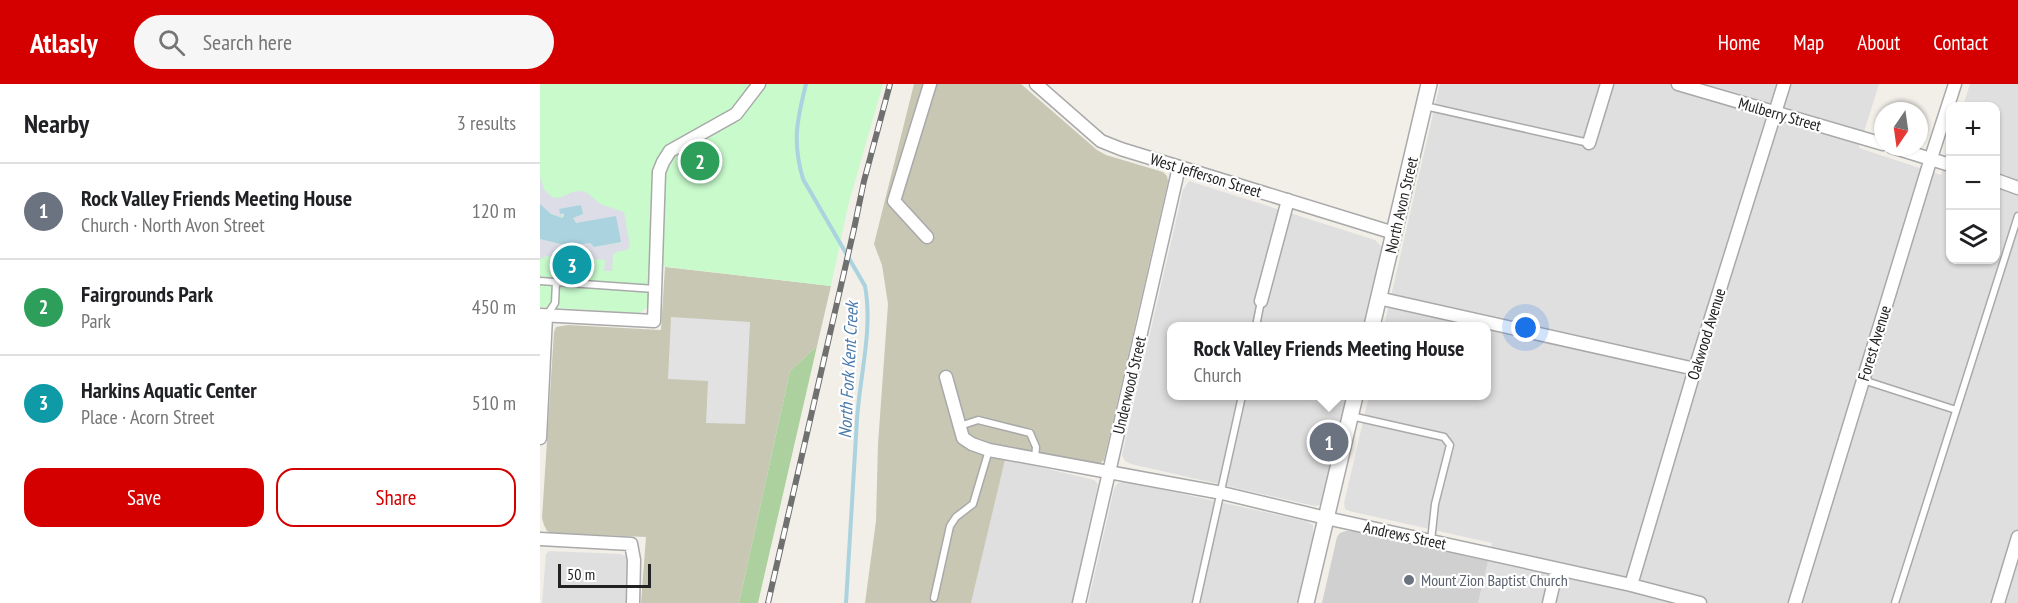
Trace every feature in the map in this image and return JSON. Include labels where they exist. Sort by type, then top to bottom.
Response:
[{"type":"street","points":[[540,438],[543,316],[654,321],[659,172],[663,162],[670,151],[736,114],[759,84]]},
{"type":"street","points":[[927,237],[894,201],[930,84]]},
{"type":"street","name":"West Jefferson Street","points":[[1036,84],[1101,141],[1394,233]]},
{"type":"street","name":"North Avon Street","points":[[1372,322],[1429,84]]},
{"type":"street","points":[[1589,143],[1607,84]]},
{"type":"street","name":"Mulberry Street","points":[[1678,84],[1874,141]]},
{"type":"street","name":"Oakwood Avenue","points":[[1631,585],[1695,369],[1784,84]]},
{"type":"street","name":"Forest Avenue","points":[[1795,603],[1930,158],[1955,84]]},
{"type":"street","points":[[1923,156],[1946,164]]},
{"type":"street","name":"Underwood Street","points":[[1079,603],[1179,167]]},
{"type":"street","points":[[2000,182],[2018,188]]},
{"type":"street","points":[[1261,301],[1288,200]]},
{"type":"street","points":[[1378,298],[1485,322]]},
{"type":"street","points":[[1491,323],[1695,369]]},
{"type":"street","points":[[946,378],[960,426]]},
{"type":"street","points":[[1306,603],[1354,400]]},
{"type":"street","name":"Andrews Street","points":[[960,426],[963,438],[989,450],[1222,493],[1631,585],[1700,603]]},
{"type":"street","points":[[1998,603],[2018,537]]},
{"type":"street","points":[[540,539],[631,544],[634,560],[633,603]]},
{"type":"street","points":[[1549,603],[1557,569]]},
{"type":"lane","points":[[1424,106],[1589,143]]},
{"type":"lane","points":[[1895,603],[2018,216]]},
{"type":"lane","points":[[540,281],[656,289]]},
{"type":"lane","points":[[543,316],[555,303],[556,282]]},
{"type":"lane","points":[[1257,322],[1261,301]]},
{"type":"lane","points":[[1863,380],[1956,410]]},
{"type":"lane","points":[[1196,603],[1241,400]]},
{"type":"lane","points":[[1350,416],[1444,437],[1450,445],[1436,504],[1431,541]]},
{"type":"lane","points":[[960,426],[978,420],[1030,433],[1036,447],[1035,458]]},
{"type":"lane","points":[[934,598],[951,526],[956,518],[973,504],[989,450]]},
{"type":"shaded area","points":[[914,84],[1021,84],[1097,150],[1106,155],[1163,172],[1168,181],[1104,460],[1097,466],[1008,447],[971,603],[865,603],[876,521],[878,444],[888,304],[882,265],[874,244]]},
{"type":"shaded area","points":[[1440,84],[1879,84],[1859,148],[1874,153],[1874,156],[1883,156],[1941,175],[1946,159],[1946,264],[2000,264],[2000,102],[1964,102],[1970,84],[2018,84],[2018,603],[1478,603],[1492,543],[1349,511],[1345,509],[1344,503],[1368,400],[1491,400],[1491,322],[1385,322]]},
{"type":"shaded area","points":[[540,177],[544,189],[552,197],[559,198],[572,192],[582,191],[600,204],[624,212],[630,246],[627,250],[616,252],[613,255],[612,271],[604,271],[605,260],[592,257],[584,256],[584,259],[555,254],[554,257],[540,258],[540,239],[569,246],[590,243],[594,247],[621,242],[573,221],[575,216],[583,214],[581,205],[563,213],[562,218],[551,214],[540,205]]},
{"type":"shaded area","points":[[1189,181],[1375,240],[1382,247],[1365,322],[1167,322],[1167,400],[1347,400],[1323,501],[1320,505],[1315,506],[1131,464],[1125,461],[1122,455],[1183,190]]},
{"type":"shaded area","points":[[665,267],[831,286],[817,346],[790,371],[739,603],[641,603],[646,537],[551,533],[547,531],[542,518],[556,327],[568,325],[661,330]]},
{"type":"shaded area","points":[[671,317],[750,322],[745,424],[706,423],[708,381],[668,379]]},
{"type":"shaded area","points":[[1005,459],[1094,480],[1098,484],[1072,603],[971,603]]},
{"type":"shaded area","points":[[1123,481],[1306,521],[1313,525],[1313,538],[1298,603],[1088,603],[1114,489]]},
{"type":"shaded area","points":[[1346,531],[1488,561],[1478,603],[1322,603],[1337,537]]},
{"type":"shaded area","points":[[549,551],[621,554],[627,557],[629,562],[626,603],[542,603],[546,554]]},
{"type":"green space","points":[[540,84],[883,84],[848,206],[831,286],[651,265],[647,307],[640,313],[540,307]]},
{"type":"green space","points":[[817,346],[758,603],[739,603],[790,371]]},
{"type":"water","points":[[540,204],[551,214],[562,218],[563,213],[560,214],[559,209],[581,205],[583,214],[573,218],[576,223],[616,216],[621,242],[594,247],[590,243],[569,246],[540,239]]},
{"type":"waterway","name":"North Fork Kent Creek","points":[[806,84],[797,131],[798,154],[803,179],[865,286],[867,302],[867,335],[857,419],[846,603]]},
{"type":"railway","points":[[768,603],[864,181],[890,84]]},
{"type":"place","name":"Fairgrounds Park","points":[[700,161]]},
{"type":"place","name":"Harkins Aquatic Center","points":[[572,265]]},
{"type":"place","name":"Rock Valley Friends Meeting House","points":[[1329,442]]},
{"type":"place","name":"Mount Zion Baptist Church","points":[[1409,580]]}]
